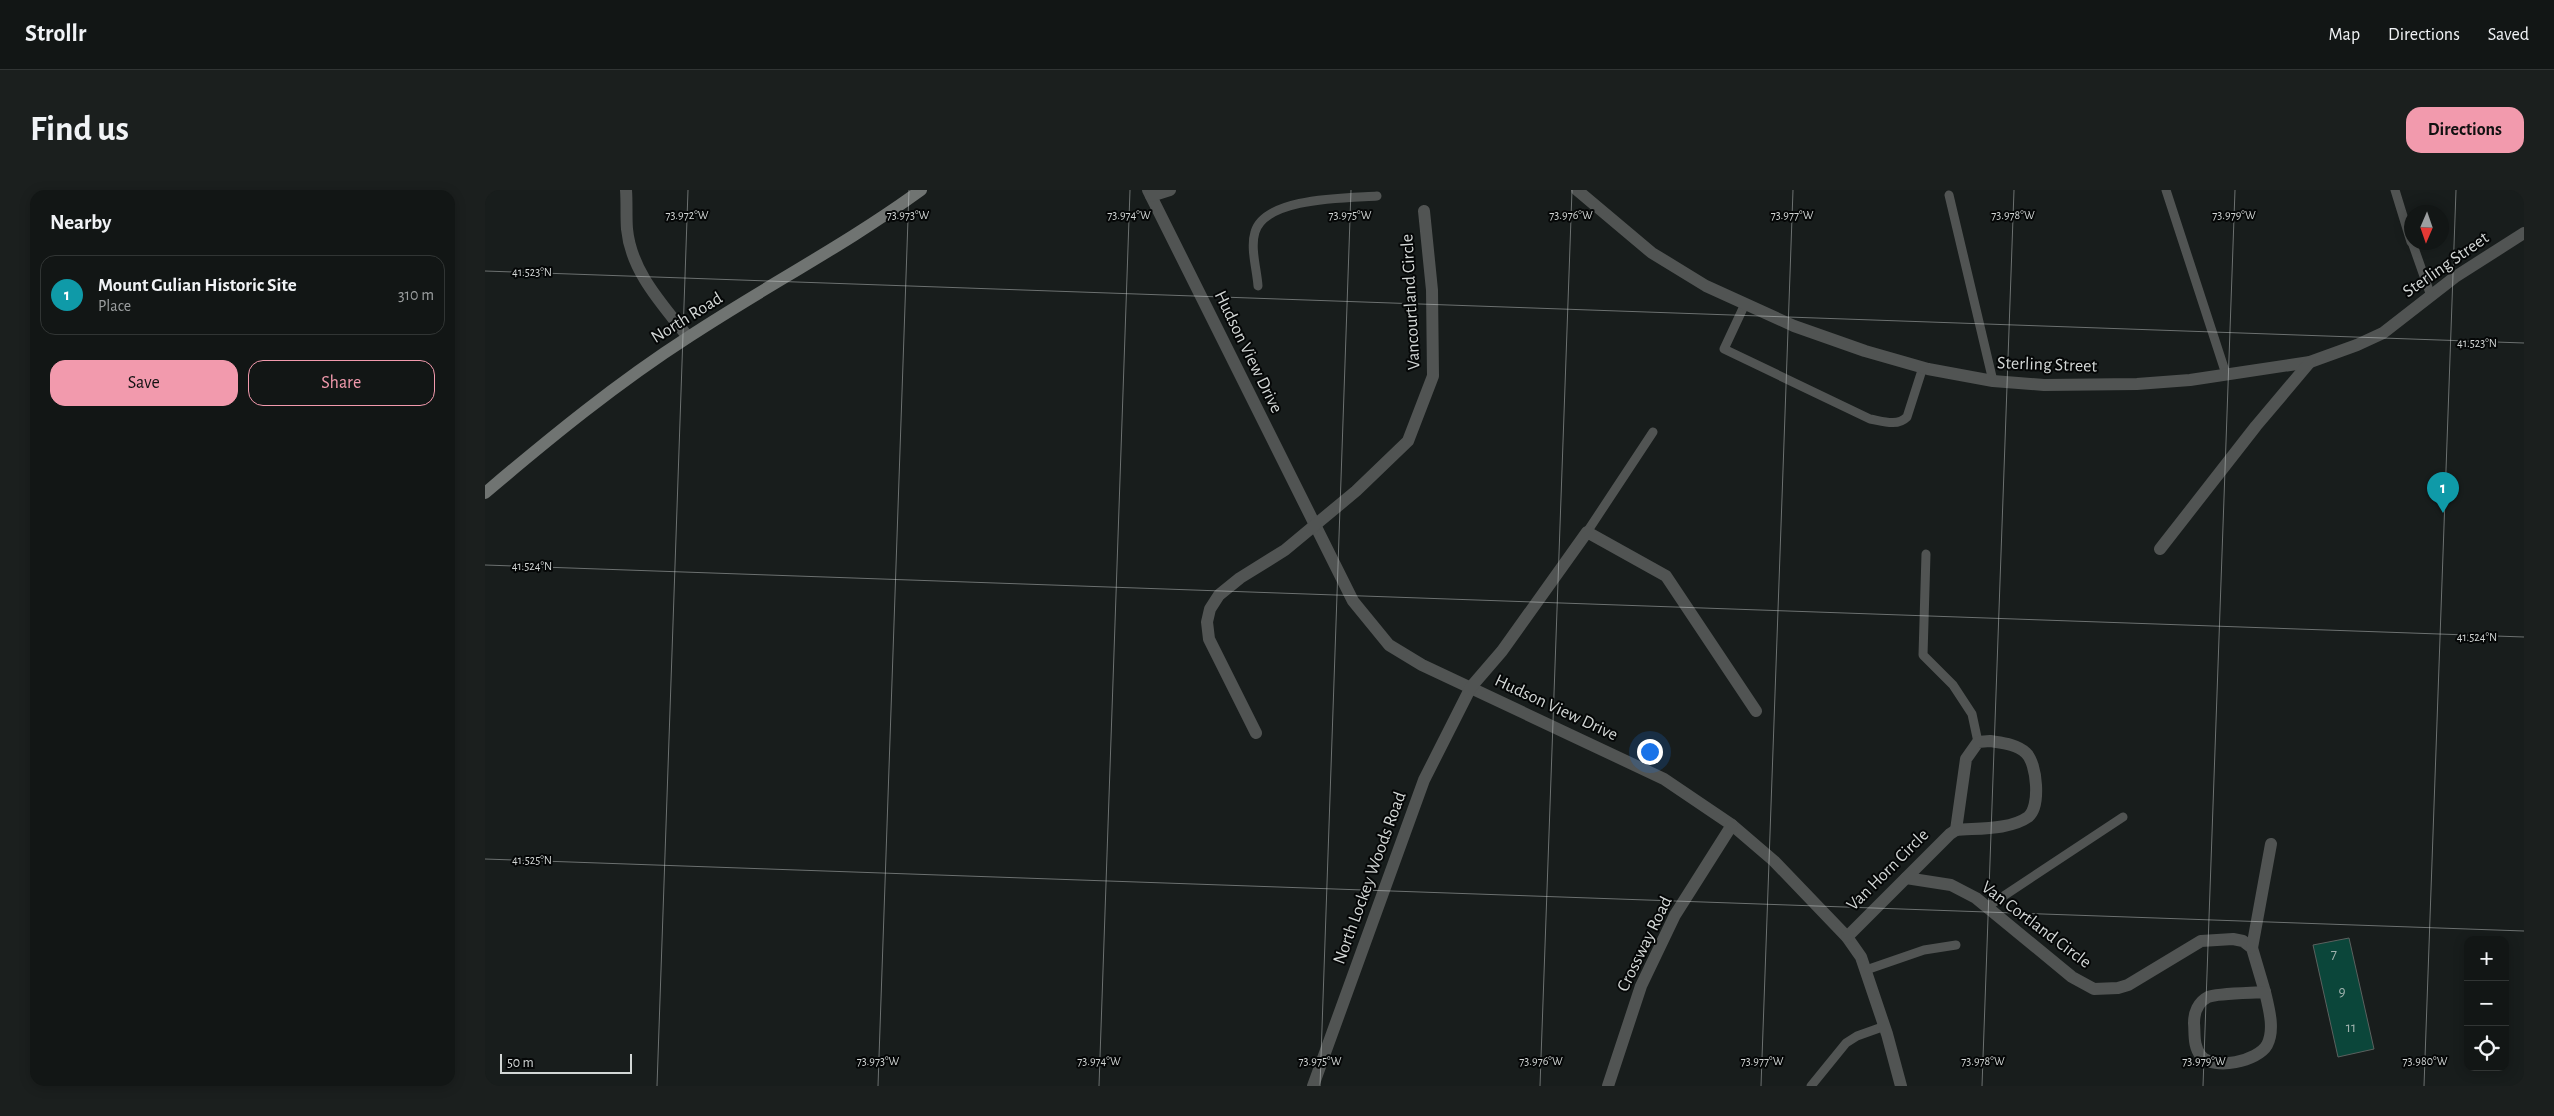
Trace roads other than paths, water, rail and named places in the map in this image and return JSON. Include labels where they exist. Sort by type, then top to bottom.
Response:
[{"type":"main road","name":"North Road","points":[[485,493],[621,382],[688,337],[839,246],[921,190]]},
{"type":"street","points":[[627,190],[627,230],[635,260],[651,290],[688,337]]},
{"type":"street","points":[[1150,193],[1170,190]]},
{"type":"street","name":"Sterling Street","points":[[1577,190],[1652,253],[1706,286],[1794,326],[1865,351],[1923,367],[1993,381],[2045,385],[2137,384],[2190,380],[2311,362],[2383,333],[2455,277],[2524,233]]},
{"type":"street","name":"Hudson View Drive","points":[[1150,193],[1313,525],[1353,601],[1382,638],[1389,645],[1422,665],[1664,779],[1732,825],[1774,861],[1847,937],[1861,957],[1885,1026],[1901,1086]]},
{"type":"street","name":"Vancourtland Circle","points":[[1313,525],[1356,490],[1408,441],[1433,376],[1432,290],[1424,211]]},
{"type":"street","points":[[2160,550],[2256,426],[2311,362]]},
{"type":"street","points":[[1257,733],[1209,639],[1207,622],[1210,609],[1219,595],[1240,578],[1285,550],[1313,525]]},
{"type":"street","points":[[1587,532],[1666,576],[1756,711]]},
{"type":"street","name":"North Lockey Woods Road","points":[[1313,1086],[1424,780],[1471,687],[1502,651],[1587,532]]},
{"type":"street","name":"Van Horn Circle","points":[[1847,937],[1956,830],[2010,824],[2028,817],[2036,799],[2035,770],[2028,754],[2009,744],[1990,740],[1978,742],[1966,760],[1956,830]]},
{"type":"street","name":"Crossway Road","points":[[1608,1086],[1641,986],[1675,915],[1732,825]]},
{"type":"street","points":[[2265,992],[2208,997],[2198,1006],[2194,1014],[2195,1043],[2201,1056],[2211,1062],[2235,1063],[2263,1051],[2268,1044],[2271,1019],[2265,992],[2252,948],[2271,844]]},
{"type":"street","name":"Van Cortland Circle","points":[[1905,878],[1951,885],[1975,898],[2072,977],[2094,989],[2118,988],[2128,985],[2201,941],[2233,939],[2243,941],[2252,948]]},
{"type":"lane","points":[[1322,190],[1323,200]]},
{"type":"lane","points":[[2166,190],[2226,374]]},
{"type":"lane","points":[[2395,190],[2404,218]]},
{"type":"lane","points":[[1258,286],[1254,235],[1262,218],[1282,209],[1323,200],[1377,196]]},
{"type":"lane","points":[[1949,196],[1993,381]]},
{"type":"lane","points":[[2415,250],[2431,296]]},
{"type":"lane","points":[[1745,304],[1724,349],[1870,419],[1893,423],[1902,422],[1907,417],[1923,367]]},
{"type":"lane","points":[[1587,532],[1653,432]]},
{"type":"lane","points":[[1926,554],[1923,655],[1953,685],[1971,714],[1978,742]]},
{"type":"lane","points":[[1987,907],[2123,817]]},
{"type":"lane","points":[[1866,970],[1924,950],[1956,945]]},
{"type":"lane","points":[[1811,1086],[1846,1043],[1857,1036],[1885,1026]]},
{"type":"place","name":"Mount Gulian Historic Site","points":[[2443,513]]}]
